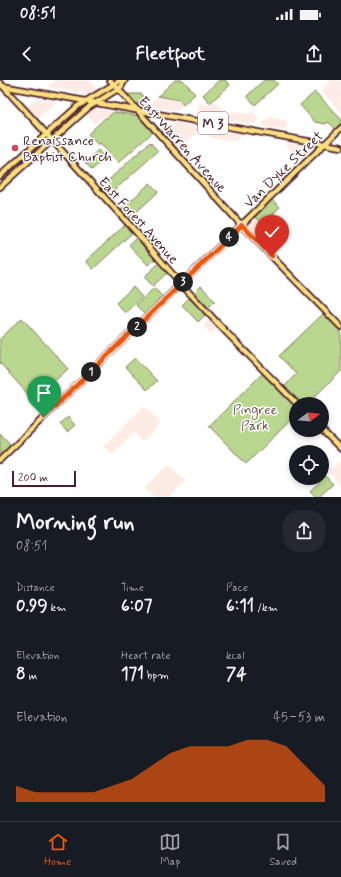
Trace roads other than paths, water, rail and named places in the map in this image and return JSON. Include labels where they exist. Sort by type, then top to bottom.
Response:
[{"type":"main road","name":"East Warren Avenue","points":[[110,80],[242,225],[341,327]]},
{"type":"main road","points":[[0,176],[78,106],[121,80]]},
{"type":"main road","points":[[0,187],[89,107],[121,87],[125,80]]},
{"type":"main road","name":"M 3","points":[[1,85],[341,147]]},
{"type":"main road","name":"East Forest Avenue","points":[[1,85],[136,232],[181,284],[290,397]]},
{"type":"main road","points":[[106,89],[110,91],[110,94]]},
{"type":"main road","points":[[78,106],[82,113]]},
{"type":"main road","points":[[67,115],[68,120],[72,122]]},
{"type":"main road","name":"Van Dyke Street","points":[[0,460],[341,128]]},
{"type":"main road","points":[[38,142],[42,143],[43,148]]},
{"type":"main road","points":[[329,437],[341,450]]},
{"type":"place","name":"Renaissance Baptist Church","points":[[15,148]]},
{"type":"park label","name":"Pingree Park","points":[[255,418]]}]
